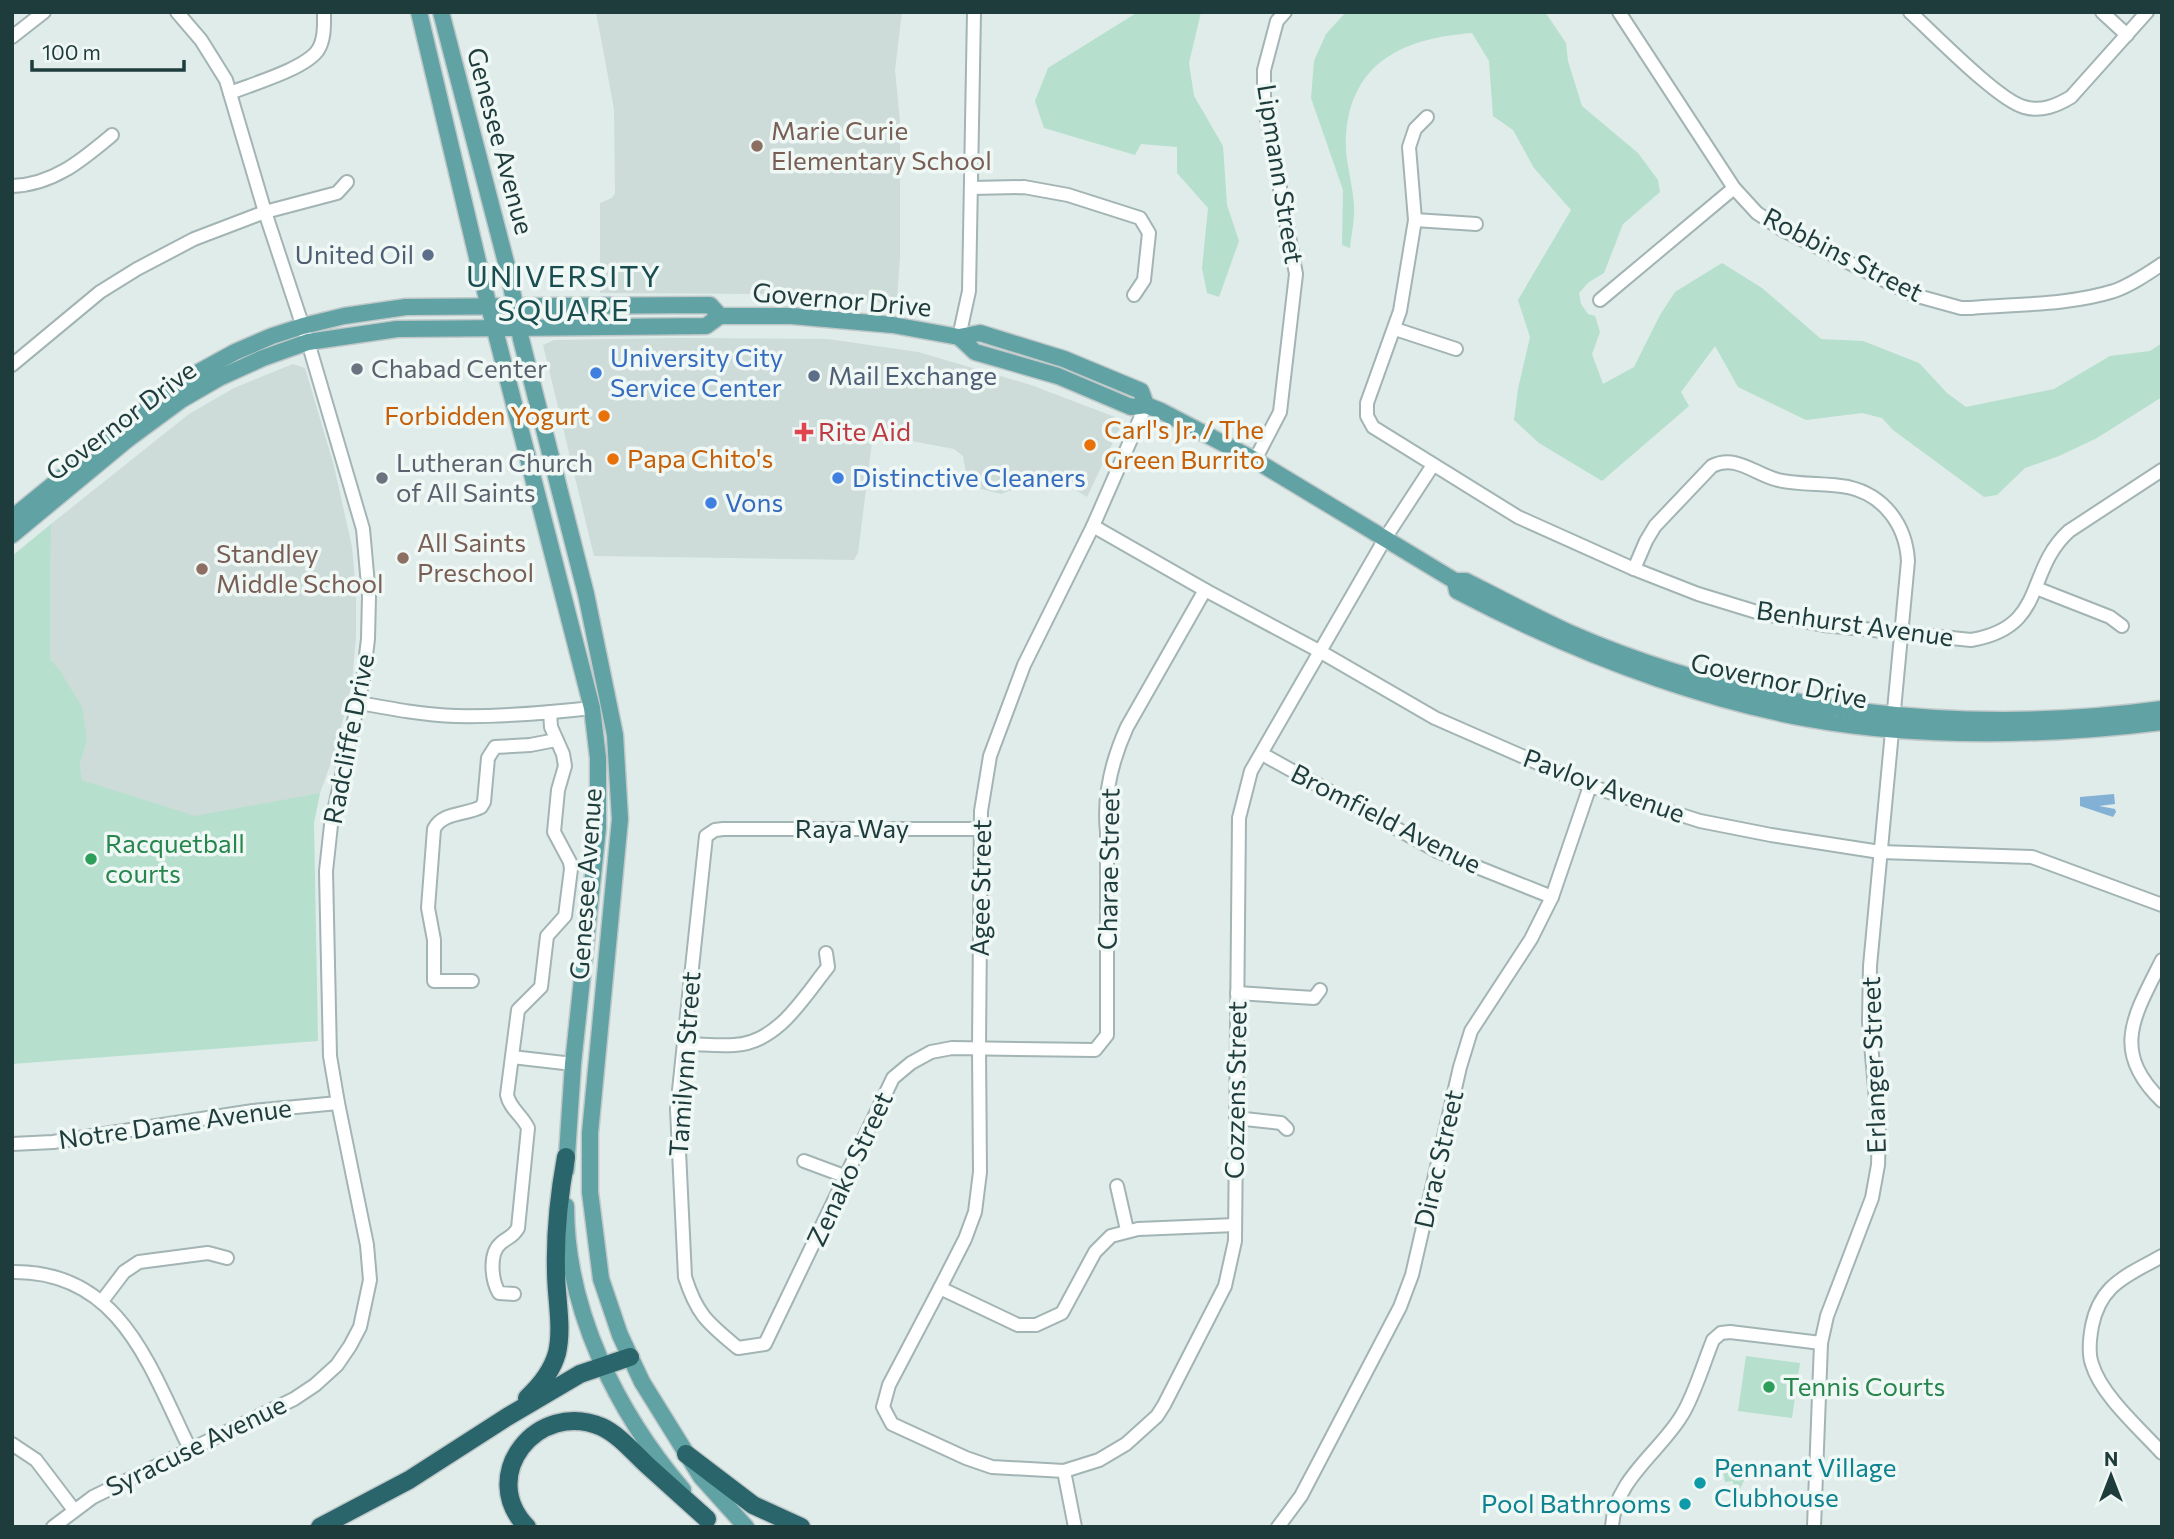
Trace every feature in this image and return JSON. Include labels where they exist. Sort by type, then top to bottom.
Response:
[{"type":"highway","points":[[507,1418],[542,1383],[556,1356],[559,1336],[557,1211],[566,1157]]},
{"type":"highway","points":[[320,1527],[409,1480],[580,1374],[630,1357]]},
{"type":"highway","points":[[527,1527],[513,1508],[510,1489],[509,1471],[518,1451],[534,1434],[551,1423],[576,1420],[602,1427],[623,1441],[711,1523]]},
{"type":"highway","points":[[686,1454],[753,1505],[801,1527]]},
{"type":"main road","name":"Genesee Avenue","points":[[419,12],[495,328],[592,708],[598,758],[597,828],[566,1157],[566,1224],[573,1270],[593,1345],[635,1427],[711,1523]]},
{"type":"main road","name":"Genesee Avenue","points":[[441,12],[506,262],[519,328],[586,594],[615,735],[620,819],[590,1133],[590,1192],[601,1279],[620,1335],[642,1382],[701,1477],[746,1527]]},
{"type":"main road","name":"Governor Drive","points":[[12,518],[176,385],[236,352],[303,326],[344,316],[406,307],[710,305],[720,316]]},
{"type":"main road","name":"Governor Drive","points":[[12,535],[128,439],[181,400],[219,378],[308,342],[397,329],[706,326],[720,316],[811,317],[893,325],[959,337],[975,352],[1058,376],[1131,407],[1146,405],[1255,460],[1455,581],[1457,591],[1505,616],[1565,645],[1625,668],[1695,690],[1809,719],[2043,733],[2162,722]]},
{"type":"main road","name":"Governor Drive","points":[[1894,722],[2115,716],[2162,709]]},
{"type":"main road","points":[[573,1064],[597,1070]]},
{"type":"street","points":[[12,37],[44,12]]},
{"type":"street","name":"Radcliffe Drive","points":[[177,12],[201,40],[226,80],[363,529],[369,596],[368,639],[360,703],[331,825],[326,871],[330,1056],[367,1245],[370,1280],[360,1327],[337,1365]]},
{"type":"street","points":[[230,93],[310,58],[318,50],[323,38],[324,12]]},
{"type":"street","points":[[959,337],[970,291],[974,12]]},
{"type":"street","name":"Lipmann Street","points":[[1255,460],[1280,412],[1285,317],[1296,274],[1264,103],[1264,70],[1278,21],[1285,12]]},
{"type":"street","name":"Robbins Street","points":[[1619,12],[1734,188],[1757,213],[1783,230],[1914,295],[1961,308],[2083,298],[2115,290],[2162,264]]},
{"type":"street","points":[[1910,12],[2002,95],[2015,104],[2040,109],[2056,106],[2071,97],[2147,12]]},
{"type":"street","points":[[2102,12],[2127,35]]},
{"type":"street","points":[[1427,117],[1415,129],[1409,147],[1415,220],[1395,329],[1456,349]]},
{"type":"street","points":[[12,186],[45,181],[74,166],[112,135]]},
{"type":"street","points":[[12,365],[100,292],[128,275],[194,239],[265,212],[337,193],[347,182]]},
{"type":"street","points":[[971,188],[1024,187],[1068,195],[1140,218],[1149,233],[1144,280],[1134,295]]},
{"type":"street","points":[[1600,300],[1734,188]]},
{"type":"street","points":[[1415,220],[1476,224]]},
{"type":"street","name":"Benhurst Avenue","points":[[1395,329],[1367,402],[1367,416],[1373,427],[1518,517],[1634,569],[1698,594],[1760,613],[1824,625],[1971,640],[1991,637],[2007,629],[2020,616],[2057,542],[2069,531],[2162,470]]},
{"type":"street","name":"Agee Street","points":[[889,1385],[965,1239],[975,1212],[980,1171],[981,829],[984,785],[990,756],[1015,685],[1093,526],[1146,405]]},
{"type":"street","name":"Erlanger Street","points":[[1634,569],[1655,526],[1712,466],[1722,461],[1732,461],[1777,480],[1847,487],[1865,492],[1894,515],[1907,544],[1908,561],[1894,722],[1870,966],[1869,1022],[1879,1132],[1878,1166],[1872,1198],[1827,1316],[1821,1343],[1814,1527]]},
{"type":"street","name":"Cozzens Street","points":[[889,1385],[883,1407],[892,1424],[965,1458],[992,1467],[1064,1471],[1099,1460],[1126,1444],[1157,1416],[1225,1286],[1234,1241],[1239,818],[1251,771],[1386,537],[1433,465]]},
{"type":"street","name":"Pavlov Avenue","points":[[1093,526],[1435,718],[1590,786],[1700,821],[1881,852],[2032,857],[2162,905]]},
{"type":"street","points":[[2036,588],[2110,617],[2122,626]]},
{"type":"street","name":"Charae Street","points":[[979,1048],[1095,1050],[1107,1035],[1105,811],[1111,770],[1128,727],[1205,590]]},
{"type":"street","points":[[360,703],[455,716],[592,708]]},
{"type":"street","points":[[514,1294],[499,1293],[492,1281],[495,1253],[499,1244],[513,1237],[518,1228],[528,1128],[509,1104],[508,1095],[518,1010],[541,987],[547,936],[565,916],[570,862],[554,832],[558,790],[565,766],[550,712]]},
{"type":"street","points":[[472,981],[434,981],[434,940],[428,908],[434,829],[437,822],[444,818],[481,807],[484,802],[488,758],[495,747],[556,740]]},
{"type":"street","name":"Bromfield Avenue","points":[[1262,754],[1437,851],[1552,897]]},
{"type":"street","name":"Dirac Street","points":[[1278,1527],[1301,1496],[1400,1307],[1412,1275],[1460,1066],[1471,1031],[1531,939],[1552,897],[1590,786]]},
{"type":"street","name":"Raya Way","points":[[723,829],[981,829]]},
{"type":"street","name":"Tamilynn Street","points":[[723,829],[715,830],[706,836],[703,843],[677,1109],[685,1277],[691,1297],[706,1322],[738,1348],[765,1344]]},
{"type":"street","points":[[684,1044],[737,1045],[770,1033],[783,1024],[828,967],[826,953]]},
{"type":"street","points":[[2162,960],[2134,1019],[2130,1038],[2135,1067],[2146,1086],[2162,1101]]},
{"type":"street","points":[[1237,993],[1314,998],[1320,990]]},
{"type":"street","name":"Zenako Street","points":[[765,1344],[893,1078],[911,1063],[931,1052],[952,1048],[979,1048]]},
{"type":"street","points":[[512,1057],[573,1064]]},
{"type":"street","name":"Notre Dame Avenue","points":[[12,1144],[53,1142],[253,1111],[338,1103]]},
{"type":"street","points":[[1236,1118],[1281,1124],[1287,1129]]},
{"type":"street","points":[[804,1161],[847,1177]]},
{"type":"street","points":[[1116,1186],[1128,1230]]},
{"type":"street","points":[[940,1288],[1018,1325],[1035,1325],[1062,1313],[1095,1252],[1111,1236],[1128,1230],[1234,1225]]},
{"type":"street","points":[[102,1301],[124,1272],[139,1262],[208,1253],[227,1258]]},
{"type":"street","points":[[2162,1256],[2112,1287],[2101,1300],[2094,1315],[2090,1336],[2092,1364],[2111,1398],[2162,1453]]},
{"type":"street","points":[[12,1272],[40,1274],[63,1280],[102,1301],[134,1337],[190,1449]]},
{"type":"street","points":[[1612,1527],[1612,1511],[1624,1488],[1683,1414],[1713,1340],[1730,1332],[1821,1343]]},
{"type":"street","name":"Syracuse Avenue","points":[[53,1527],[93,1497],[294,1399],[337,1365]]},
{"type":"street","points":[[12,1444],[41,1467],[74,1510]]},
{"type":"street","points":[[1064,1471],[1075,1527]]},
{"type":"shaded area","name":"Marie Curie Elementary School","points":[[596,12],[902,12],[895,70],[900,121],[900,256],[897,301],[868,303],[776,294],[600,293],[600,203],[612,198],[615,193],[614,109]]},
{"type":"shaded area","name":"UNIVERSITY SQUARE","points":[[828,339],[918,352],[1031,385],[1115,417],[1121,425],[1087,497],[1067,485],[1038,480],[1001,494],[973,487],[967,479],[963,456],[954,449],[880,435],[872,442],[858,553],[854,560],[594,556],[543,345],[554,340]]},
{"type":"shaded area","name":"Standley Middle School","points":[[293,364],[305,368],[334,466],[352,547],[356,592],[352,682],[336,749],[320,793],[195,817],[82,780],[80,764],[87,740],[50,659],[51,524],[189,414],[234,388]]},
{"type":"green space","points":[[1138,12],[1201,12],[1189,63],[1194,96],[1223,146],[1227,205],[1239,241],[1219,297],[1207,293],[1202,268],[1208,208],[1177,173],[1177,147],[1141,144],[1135,155],[1044,128],[1035,101],[1048,68]]},
{"type":"green space","points":[[1346,12],[1545,12],[1566,43],[1568,61],[1582,106],[1638,153],[1658,180],[1660,192],[1623,224],[1604,273],[1589,282],[1579,293],[1581,304],[1588,314],[1595,316],[1600,332],[1592,354],[1603,384],[1634,367],[1660,315],[1675,292],[1722,263],[1762,288],[1821,339],[1863,341],[1919,363],[1947,393],[1966,407],[2054,389],[2110,356],[2150,351],[2162,343],[2162,397],[2097,438],[2025,468],[1997,495],[1984,497],[1893,430],[1882,418],[1862,413],[1806,420],[1738,387],[1715,346],[1681,392],[1689,406],[1602,481],[1539,443],[1514,420],[1530,337],[1518,300],[1571,210],[1534,168],[1513,130],[1493,116],[1489,61],[1472,33],[1425,41],[1404,48],[1386,58],[1370,72],[1358,89],[1350,110],[1346,136],[1353,222],[1350,248],[1342,245],[1343,190],[1311,98],[1314,61],[1326,34]]},
{"type":"green space","points":[[51,524],[50,659],[82,707],[87,740],[80,764],[82,780],[195,816],[320,793],[314,823],[318,1041],[12,1064],[12,556]]},
{"type":"green space","name":"Tennis Courts","points":[[1746,1356],[1800,1363],[1792,1418],[1738,1411]]},
{"type":"green space","points":[[1721,1462],[1747,1466],[1740,1489],[1733,1485],[1733,1481],[1725,1482]]},
{"type":"water","points":[[2114,794],[2115,804],[2099,806],[2115,809],[2113,817],[2080,806],[2080,797]]},
{"type":"place","name":"Marie Curie Elementary School","points":[[757,146]]},
{"type":"place","name":"United Oil","points":[[428,255]]},
{"type":"place","name":"Chabad Center","points":[[357,369]]},
{"type":"place","name":"University City Service Center","points":[[596,373]]},
{"type":"place","name":"Mail Exchange","points":[[814,376]]},
{"type":"place","name":"Forbidden Yogurt","points":[[604,416]]},
{"type":"place","name":"Rite Aid","points":[[804,432]]},
{"type":"place","name":"Carl's Jr. / The Green Burrito","points":[[1090,445]]},
{"type":"place","name":"Papa Chito's","points":[[613,459]]},
{"type":"place","name":"Lutheran Church of All Saints","points":[[382,478]]},
{"type":"place","name":"Distinctive Cleaners","points":[[838,478]]},
{"type":"place","name":"Vons","points":[[711,503]]},
{"type":"place","name":"All Saints Preschool","points":[[403,558]]},
{"type":"place","name":"Standley Middle School","points":[[202,569]]},
{"type":"place","name":"Racquetball courts","points":[[91,859]]},
{"type":"place","name":"Tennis Courts","points":[[1769,1387]]},
{"type":"place","name":"Pennant Village Clubhouse","points":[[1700,1483]]},
{"type":"place","name":"Pool Bathrooms","points":[[1685,1504]]},
{"type":"district","name":"UNIVERSITY SQUARE","points":[[564,294]]}]
